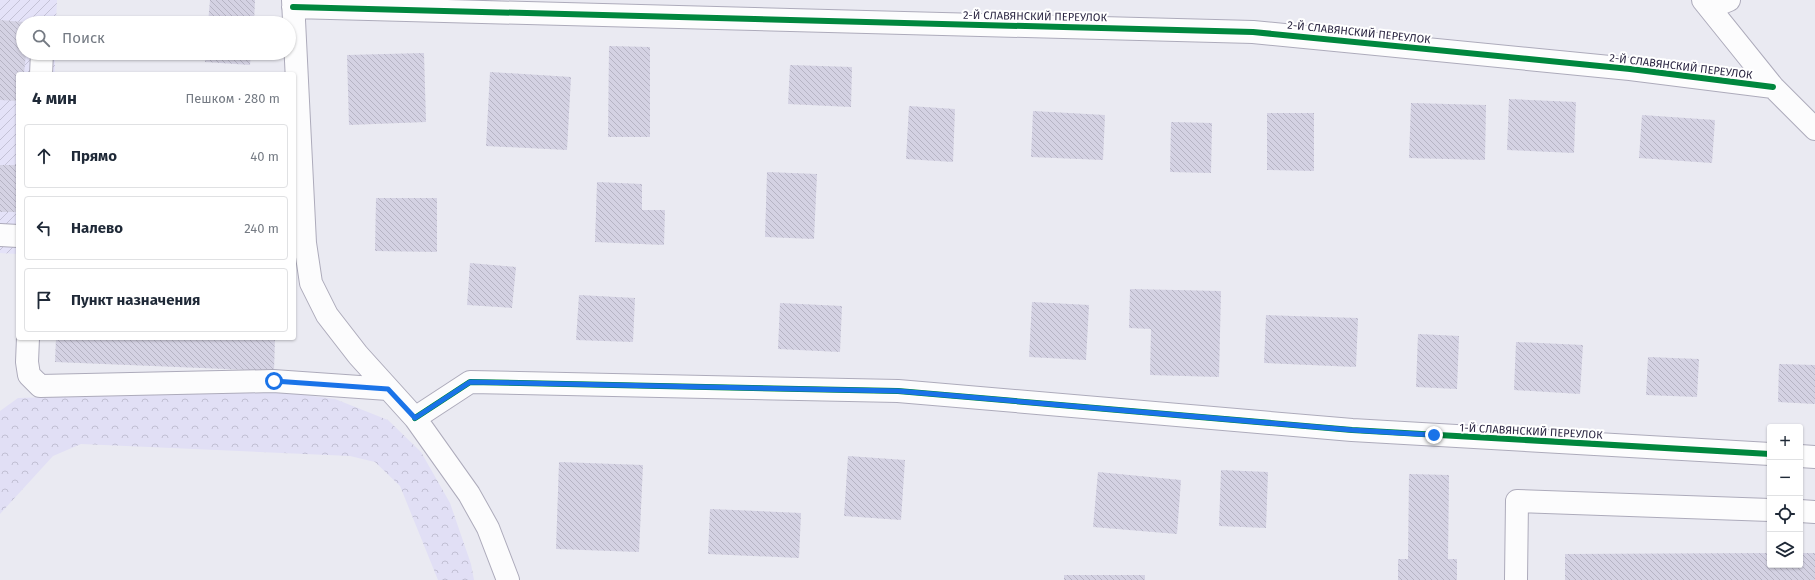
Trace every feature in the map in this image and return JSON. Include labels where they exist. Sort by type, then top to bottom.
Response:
[{"type":"street","points":[[293,3],[294,16]]},
{"type":"street","name":"2-Й СЛАВЯНСКИЙ ПЕРЕУЛОК","points":[[293,3],[1253,32],[1630,69],[1773,87]]},
{"type":"street","points":[[1714,3],[1773,87],[1815,129]]},
{"type":"street","points":[[41,72],[42,60]]},
{"type":"street","points":[[296,60],[305,243],[311,283],[326,315],[388,389],[415,418],[469,494],[488,528],[508,580]]},
{"type":"street","points":[[0,235],[16,236]]},
{"type":"street","points":[[28,340],[27,362],[29,375],[40,386],[274,381],[388,389]]},
{"type":"street","name":"1-Й СЛАВЯНСКИЙ ПЕРЕУЛОК","points":[[415,418],[470,382],[898,391],[1352,430],[1767,454]]},
{"type":"street","points":[[1803,456],[1815,457]]},
{"type":"street","points":[[1516,580],[1517,502],[1767,510]]},
{"type":"street","points":[[1803,511],[1815,512]]},
{"type":"shaded area","points":[[0,0],[57,0],[56,16],[16,16],[16,60],[55,60],[55,72],[16,72],[16,254],[0,253]]},
{"type":"green space","points":[[274,391],[335,399],[388,420],[421,452],[450,503],[471,564],[474,580],[438,580],[400,486],[375,462],[350,456],[81,444],[53,456],[0,514],[0,411],[18,398]]},
{"type":"building","points":[[210,0],[255,0],[254,16],[209,16]]},
{"type":"building","points":[[0,20],[16,21],[16,60],[25,60],[24,72],[16,72],[16,101],[0,100]]},
{"type":"building","points":[[609,46],[650,47],[650,137],[608,137]]},
{"type":"building","points":[[424,53],[426,122],[349,125],[347,55]]},
{"type":"building","points":[[205,60],[250,60],[250,65],[205,62]]},
{"type":"building","points":[[790,65],[852,67],[851,107],[788,104]]},
{"type":"building","points":[[490,72],[571,77],[567,150],[486,146]]},
{"type":"building","points":[[1509,99],[1576,102],[1574,153],[1507,150]]},
{"type":"building","points":[[1411,103],[1486,105],[1485,160],[1409,158]]},
{"type":"building","points":[[909,106],[955,109],[953,162],[906,159]]},
{"type":"building","points":[[1033,111],[1105,115],[1103,160],[1031,157]]},
{"type":"building","points":[[1267,113],[1314,113],[1314,171],[1267,170]]},
{"type":"building","points":[[1642,115],[1715,120],[1712,163],[1639,158]]},
{"type":"building","points":[[1171,122],[1212,123],[1211,173],[1170,172]]},
{"type":"building","points":[[0,165],[16,165],[16,212],[0,212]]},
{"type":"building","points":[[767,172],[817,174],[814,239],[765,237]]},
{"type":"building","points":[[597,182],[642,184],[642,210],[665,210],[664,245],[595,242]]},
{"type":"building","points":[[376,198],[437,198],[437,252],[375,251]]},
{"type":"building","points":[[470,263],[516,267],[512,308],[467,305]]},
{"type":"building","points":[[1130,289],[1221,291],[1219,377],[1150,375],[1151,329],[1129,328]]},
{"type":"building","points":[[579,295],[635,298],[633,342],[576,340]]},
{"type":"building","points":[[1032,302],[1089,305],[1086,360],[1029,357]]},
{"type":"building","points":[[780,303],[842,306],[840,352],[778,349]]},
{"type":"building","points":[[1266,315],[1358,318],[1356,367],[1264,363]]},
{"type":"building","points":[[1418,334],[1459,336],[1457,389],[1416,387]]},
{"type":"building","points":[[56,340],[275,340],[274,371],[55,362]]},
{"type":"building","points":[[1516,342],[1583,345],[1580,394],[1514,390]]},
{"type":"building","points":[[1648,357],[1699,359],[1697,397],[1646,395]]},
{"type":"building","points":[[1779,364],[1815,365],[1815,404],[1778,402]]},
{"type":"building","points":[[848,456],[905,460],[901,520],[844,516]]},
{"type":"building","points":[[559,462],[643,465],[639,552],[556,549]]},
{"type":"building","points":[[1221,470],[1268,472],[1266,528],[1219,526]]},
{"type":"building","points":[[1098,472],[1181,480],[1177,534],[1093,527]]},
{"type":"building","points":[[1409,474],[1449,475],[1448,559],[1457,559],[1457,580],[1398,580],[1398,559],[1408,559]]},
{"type":"building","points":[[710,509],[801,513],[799,558],[708,554]]},
{"type":"building","points":[[1767,553],[1767,568],[1803,568],[1803,553],[1815,553],[1815,580],[1565,580],[1565,554]]},
{"type":"building","points":[[1064,575],[1145,575],[1145,580],[1064,580]]},
{"type":"cycle path","points":[[293,7],[1253,32],[1630,69],[1773,87]]},
{"type":"cycle path","points":[[415,418],[470,382],[898,391],[1352,430],[1767,454]]},
{"type":"route","points":[[274,381],[388,389],[415,418],[470,382],[898,391],[1352,430],[1434,435]]}]
